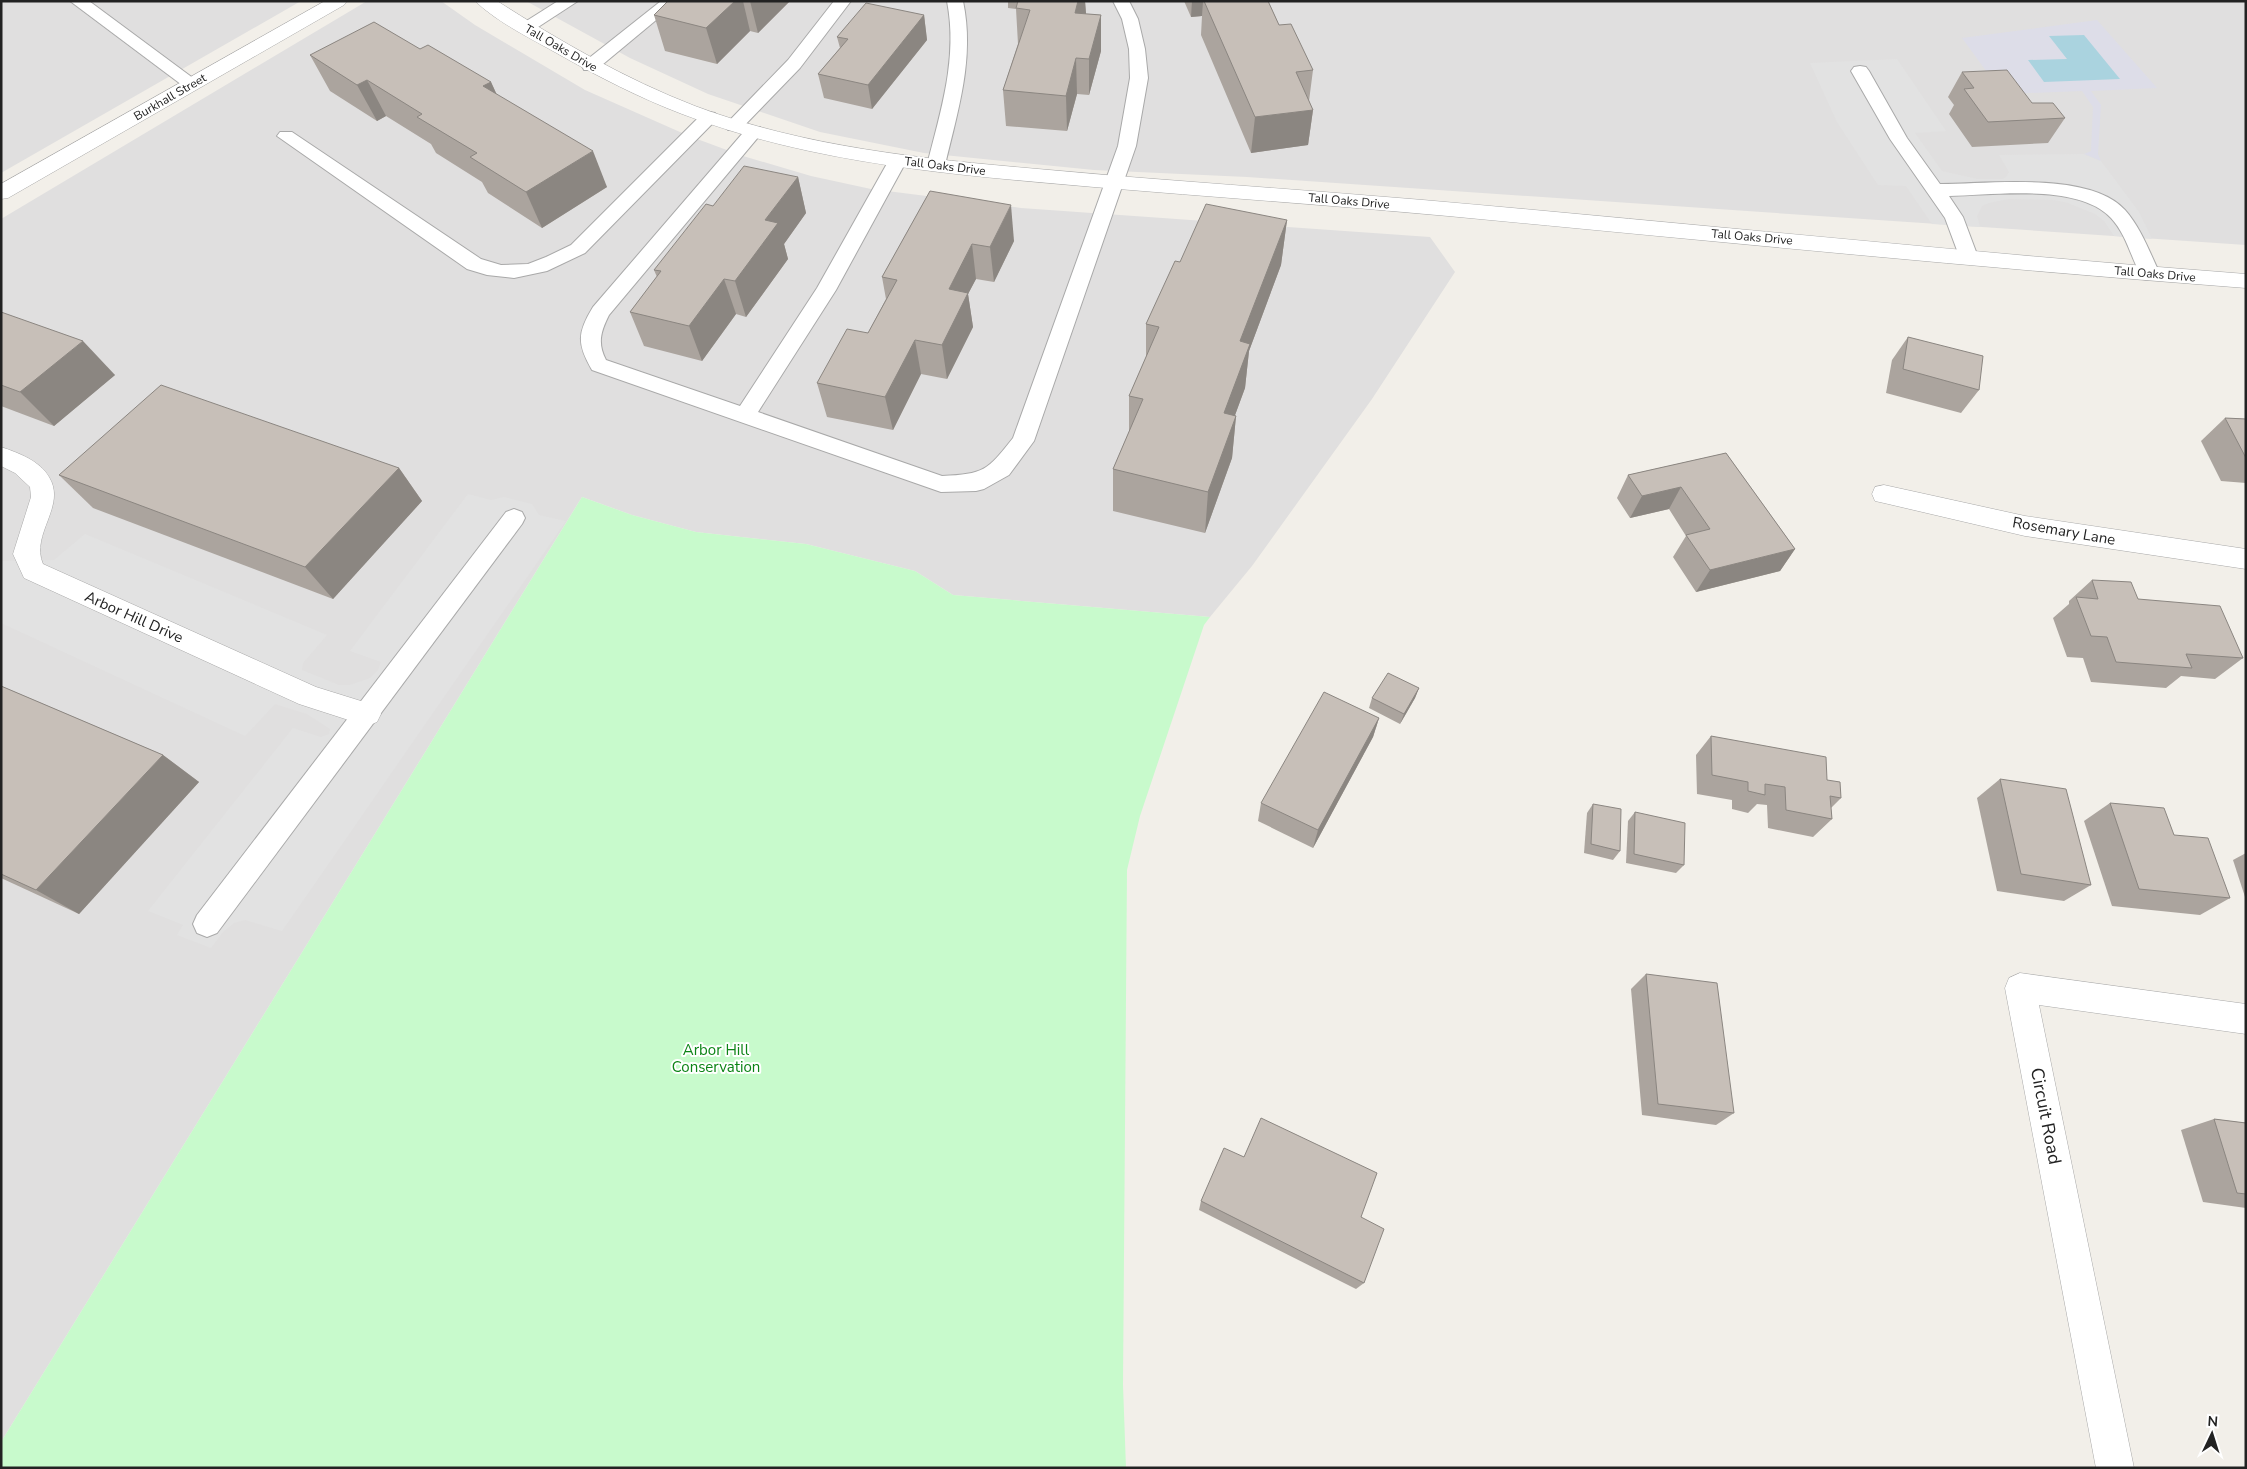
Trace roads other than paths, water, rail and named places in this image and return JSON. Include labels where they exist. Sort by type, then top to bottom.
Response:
[{"type":"street","name":"Burkhall Street","points":[[1,193],[338,1]]},
{"type":"street","name":"Tall Oaks Drive","points":[[484,1],[590,66],[624,84],[744,129],[816,147],[936,165],[1114,183],[1360,201],[2150,274],[2246,281]]},
{"type":"street","name":"Arbor Hill Drive","points":[[1,456],[30,470],[38,477],[42,487],[42,505],[26,554],[33,571],[310,696],[367,714]]},
{"type":"street","name":"Rosemary Lane","points":[[1884,494],[2026,526],[2246,559]]},
{"type":"street","name":"Circuit Road","points":[[2116,1468],[2020,988],[2246,1019]]},
{"type":"lane","points":[[78,1],[192,84]]},
{"type":"lane","points":[[526,28],[570,1]]},
{"type":"lane","points":[[590,66],[671,1]]},
{"type":"lane","points":[[843,1],[600,312],[590,335],[590,351],[600,365],[941,484],[976,483],[1001,469],[1023,441],[1128,146],[1139,78],[1137,49],[1130,18],[1121,1]]},
{"type":"lane","points":[[936,165],[953,91],[961,39],[960,17],[956,1]]},
{"type":"lane","points":[[1860,71],[1899,138],[1954,217],[1968,257]]},
{"type":"lane","points":[[286,136],[474,264],[486,269],[505,272],[529,270],[553,264],[578,249],[709,117]]},
{"type":"lane","points":[[745,415],[826,290],[898,160]]},
{"type":"lane","points":[[1937,190],[2056,189],[2073,190],[2095,197],[2110,205],[2124,220],[2150,274]]},
{"type":"lane","points":[[207,924],[514,518]]},
{"type":"water","points":[[2084,35],[2120,79],[2044,82],[2028,60],[2067,59],[2049,36]]},
{"type":"park label","name":"Arbor Hill Conservation","points":[[716,1058]]}]
